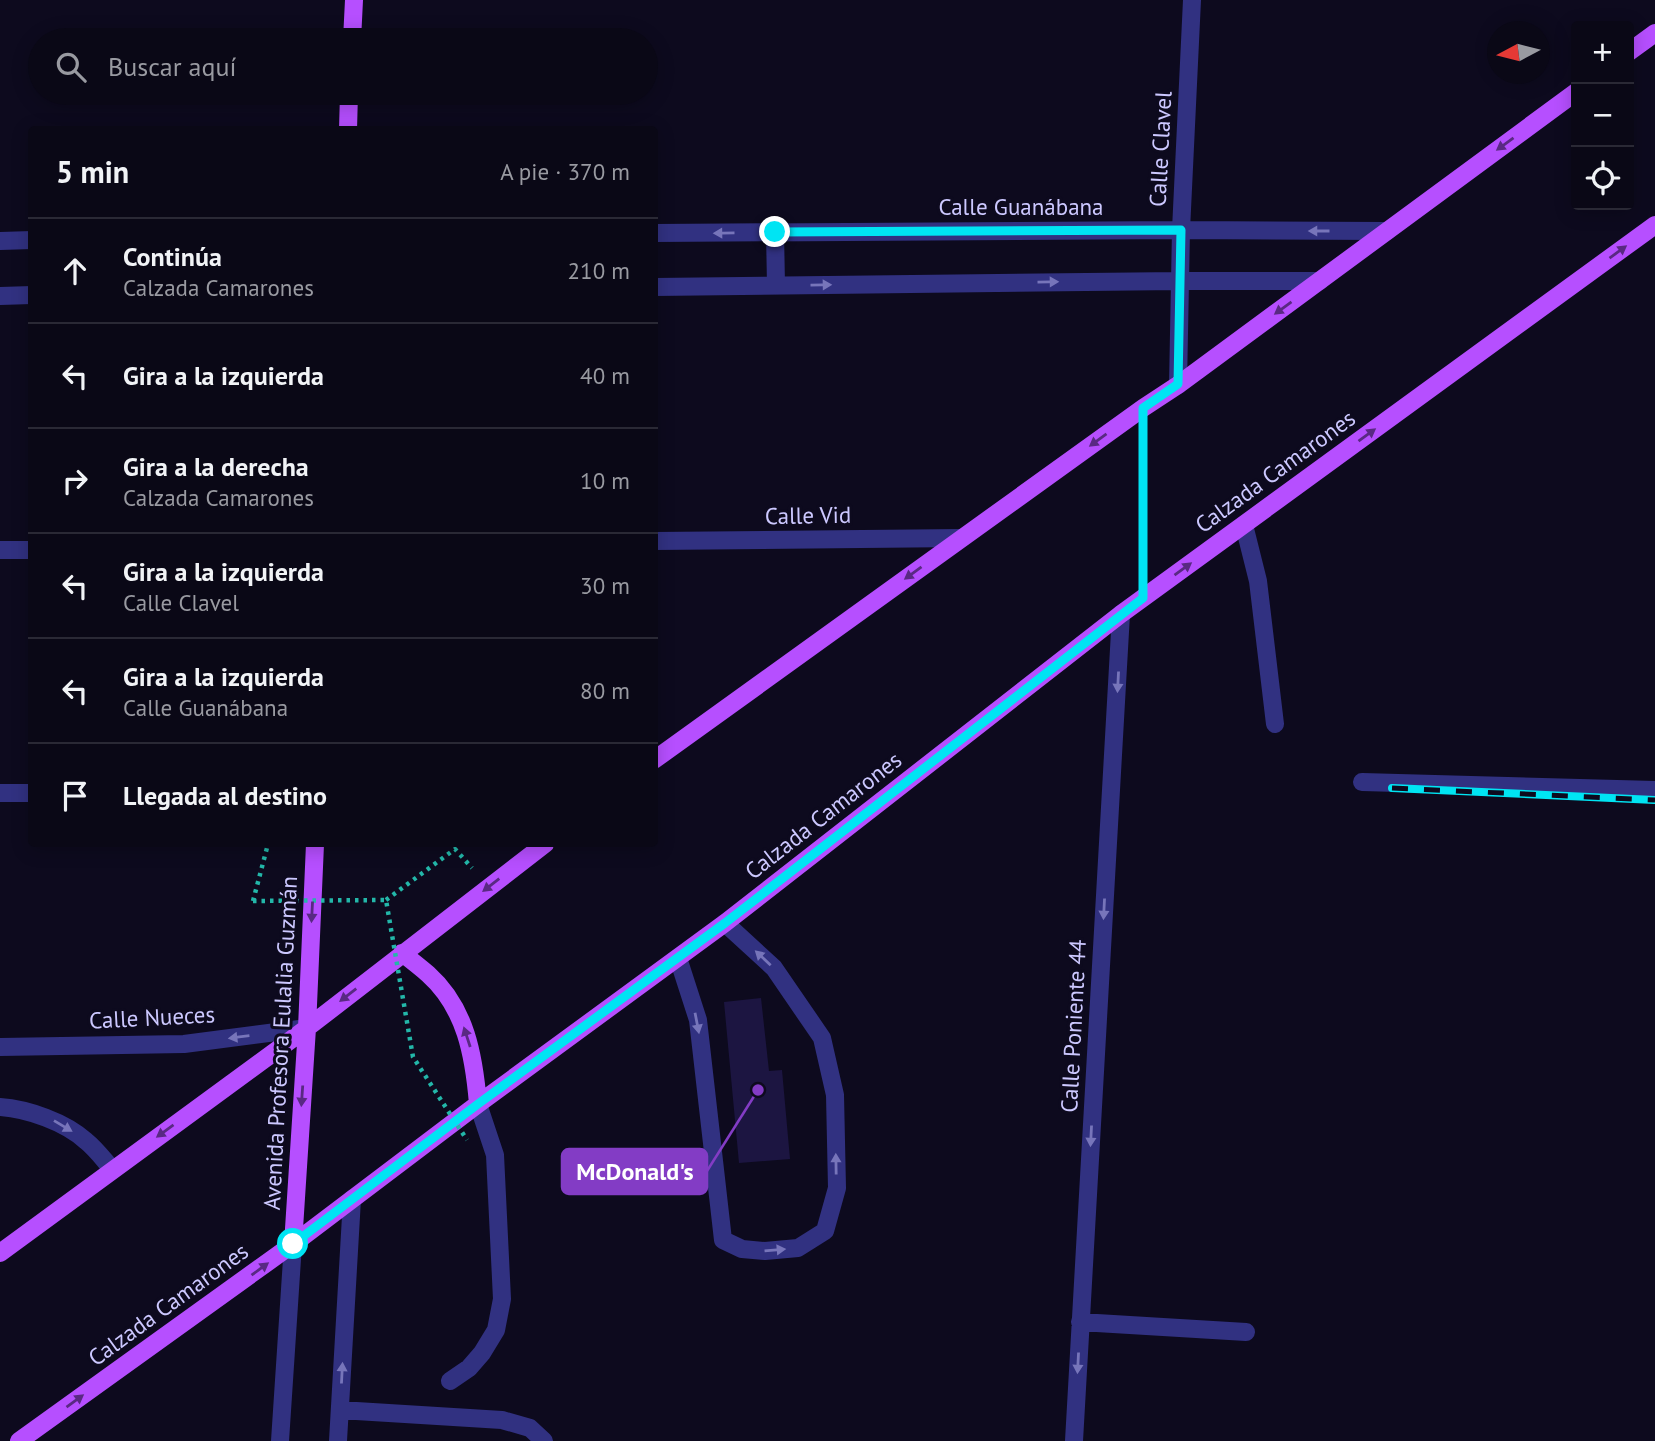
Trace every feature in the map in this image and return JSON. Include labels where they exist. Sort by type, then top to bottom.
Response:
[{"type":"main road","points":[[353,28],[354,0]]},
{"type":"main road","points":[[1634,48],[1655,33]]},
{"type":"main road","points":[[658,757],[1178,384],[1571,96]]},
{"type":"main road","points":[[348,126],[349,105]]},
{"type":"main road","name":"Calzada Camarones","points":[[19,1441],[293,1244],[725,923],[1143,598],[1655,225]]},
{"type":"main road","name":"Avenida Profesora Eulalia Guzmán","points":[[293,1244],[315,847]]},
{"type":"main road","points":[[0,1253],[307,1028],[541,847]]},
{"type":"main road","points":[[402,953],[430,975],[453,1003],[468,1035],[478,1104]]},
{"type":"street","name":"Calle Clavel","points":[[1178,384],[1179,281],[1192,0]]},
{"type":"street","name":"Calle Guanábana","points":[[658,233],[1387,231]]},
{"type":"street","points":[[775,232],[776,285]]},
{"type":"street","points":[[0,241],[28,240]]},
{"type":"street","points":[[658,287],[1320,281]]},
{"type":"street","points":[[0,296],[28,295]]},
{"type":"street","points":[[1244,525],[1258,581],[1275,724]]},
{"type":"street","name":"Calle Vid","points":[[658,541],[962,538]]},
{"type":"street","points":[[0,550],[28,550]]},
{"type":"street","name":"Calle Poniente 44","points":[[1074,1441],[1122,614]]},
{"type":"street","points":[[1362,782],[1655,790]]},
{"type":"street","points":[[0,793],[28,793]]},
{"type":"street","points":[[678,958],[698,1020],[723,1240],[742,1249],[765,1251],[797,1248],[825,1231],[837,1188],[835,1095],[822,1038],[774,968],[725,923]]},
{"type":"street","name":"Calle Nueces","points":[[0,1047],[184,1044],[307,1028]]},
{"type":"street","points":[[450,1381],[469,1368],[482,1353],[496,1330],[502,1299],[495,1155],[478,1104]]},
{"type":"street","points":[[0,1107],[17,1108],[52,1120],[85,1140],[112,1169]]},
{"type":"street","points":[[338,1441],[352,1199]]},
{"type":"street","points":[[280,1441],[293,1244]]},
{"type":"street","points":[[1080,1322],[1246,1332]]},
{"type":"street","points":[[340,1410],[502,1420],[530,1428],[544,1441]]},
{"type":"path","points":[[1143,408],[1143,598]]},
{"type":"path","points":[[267,847],[253,901],[386,900],[455,849]]},
{"type":"path","points":[[386,900],[413,1057],[467,1140]]},
{"type":"building","points":[[761,998],[769,1071],[782,1070],[790,1159],[739,1163],[724,1002]]},
{"type":"railway","points":[[1392,788],[1655,800]]},
{"type":"place","name":"McDonald's","points":[[758,1090]]},
{"type":"route","points":[[293,1244],[725,923],[1143,598],[1143,408],[1178,384],[1181,230],[775,232]]}]
